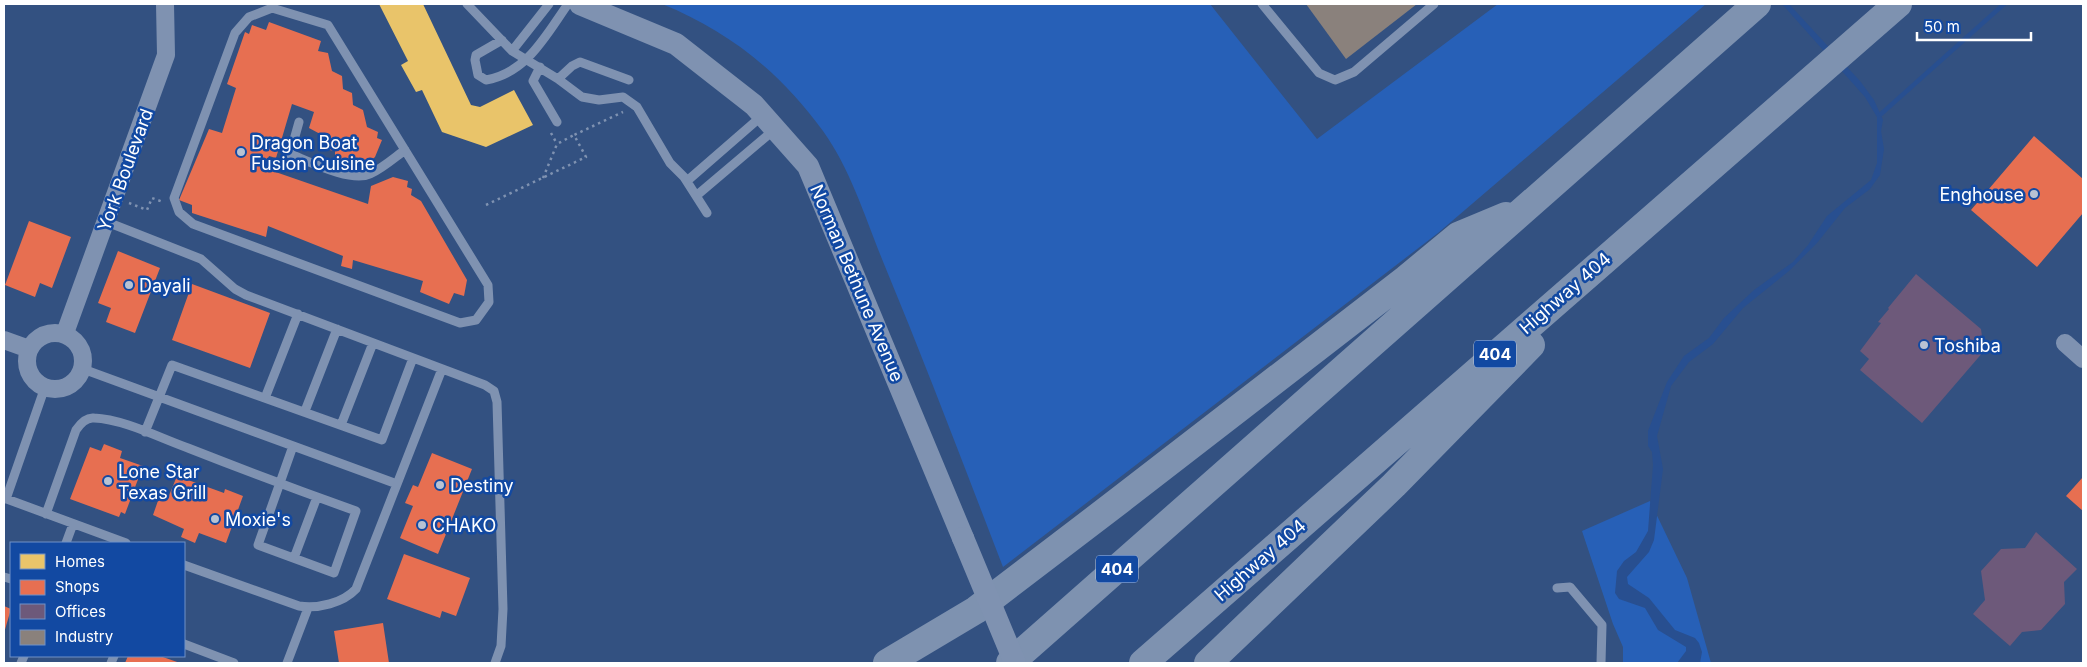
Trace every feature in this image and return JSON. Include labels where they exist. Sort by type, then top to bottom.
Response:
[{"type":"highway","name":"404","points":[[1010,663],[1757,4]]},
{"type":"highway","name":"Highway 404","points":[[1143,663],[1898,4]]},
{"type":"highway","points":[[1208,663],[1394,485],[1676,196]]},
{"type":"highway","points":[[887,663],[976,610],[1406,279],[1458,236],[1524,209]]},
{"type":"street","name":"York Boulevard","points":[[65,334],[166,55],[165,4]]},
{"type":"street","name":"Norman Bethune Avenue","points":[[580,4],[676,44],[754,105],[808,166],[1015,663]]},
{"type":"street","points":[[51,332],[65,334],[80,346],[84,358],[82,369],[77,379],[68,386],[58,389],[45,387],[37,382],[28,370],[26,360],[29,349],[39,337],[51,332]]},
{"type":"street","points":[[4,340],[29,349]]},
{"type":"street","points":[[2065,342],[2083,359]]},
{"type":"lane","points":[[467,4],[512,51],[540,67],[582,97],[600,100],[623,97],[637,107],[670,163],[687,181],[707,213]]},
{"type":"lane","points":[[512,51],[549,4]]},
{"type":"lane","points":[[502,40],[476,55],[478,75],[486,80],[502,78],[528,60],[568,4]]},
{"type":"lane","points":[[1262,4],[1320,73],[1335,80],[1354,72],[1434,4]]},
{"type":"lane","points":[[272,8],[328,24],[488,285],[489,302],[476,320],[460,323],[193,224],[179,212],[177,206],[174,198],[235,34],[249,17],[272,8]]},
{"type":"lane","points":[[558,79],[572,66],[580,62],[629,80]]},
{"type":"lane","points":[[540,67],[533,80],[557,122]]},
{"type":"lane","points":[[299,122],[290,154],[324,168],[357,177],[370,175],[405,150]]},
{"type":"lane","points":[[687,181],[769,122]]},
{"type":"lane","points":[[696,196],[769,122]]},
{"type":"lane","points":[[107,222],[201,259],[235,289],[442,368],[485,385],[494,391],[497,402],[503,608],[502,646],[495,663]]},
{"type":"lane","points":[[265,398],[298,314]]},
{"type":"lane","points":[[305,412],[337,329]]},
{"type":"lane","points":[[341,425],[372,342]]},
{"type":"lane","points":[[145,432],[172,365],[382,440],[413,358]]},
{"type":"lane","points":[[185,565],[308,608],[342,600],[356,589],[442,368]]},
{"type":"lane","points":[[82,369],[397,484]]},
{"type":"lane","points":[[45,387],[5,498],[123,542]]},
{"type":"lane","points":[[46,514],[76,430],[81,423],[91,417],[145,432],[279,483],[356,511],[334,573],[258,545],[279,483],[293,446]]},
{"type":"lane","points":[[294,558],[317,497]]},
{"type":"lane","points":[[66,542],[73,524]]},
{"type":"lane","points":[[1557,588],[1570,588],[1602,625],[1601,663]]},
{"type":"lane","points":[[288,663],[308,608]]},
{"type":"lane","points":[[185,644],[234,663]]},
{"type":"path","points":[[543,178],[557,144],[622,112],[631,103]]},
{"type":"path","points":[[486,205],[586,157],[574,135]]},
{"type":"path","points":[[115,198],[147,210],[152,198],[177,206]]},
{"type":"shaded area","points":[[662,4],[1210,4],[1317,139],[1498,4],[1706,4],[1438,233],[1003,567],[857,196],[833,146],[790,90],[752,56],[710,27]]},
{"type":"shaded area","points":[[1782,4],[1789,4],[1860,81],[1874,100],[1883,120],[1881,131],[1884,149],[1880,175],[1870,189],[1845,208],[1817,243],[1789,271],[1743,308],[1713,344],[1689,362],[1671,386],[1657,436],[1663,469],[1654,540],[1649,552],[1627,577],[1628,584],[1649,598],[1675,630],[1695,638],[1699,643],[1702,652],[1700,663],[1677,663],[1686,651],[1686,647],[1658,630],[1645,608],[1619,599],[1615,593],[1617,571],[1624,561],[1636,552],[1648,531],[1653,465],[1652,452],[1648,446],[1648,431],[1667,382],[1684,356],[1709,338],[1724,318],[1754,290],[1793,262],[1808,245],[1827,216],[1871,180],[1877,163],[1877,117],[1865,97]]},
{"type":"shaded area","points":[[1650,501],[1687,578],[1711,663],[1623,663],[1623,647],[1613,624],[1582,531]]},
{"type":"building: Homes","points":[[379,4],[423,4],[471,105],[480,107],[514,90],[533,125],[486,147],[442,132],[422,90],[416,92],[401,65],[408,61]]},
{"type":"building: Shops","points":[[269,22],[321,41],[318,51],[328,53],[332,71],[342,76],[343,89],[352,93],[353,105],[363,110],[367,127],[378,132],[377,138],[382,140],[375,157],[358,172],[347,169],[347,162],[335,160],[335,151],[319,148],[322,135],[309,128],[314,112],[292,104],[276,158],[269,156],[264,168],[368,204],[371,186],[393,177],[408,181],[407,187],[412,189],[411,195],[421,201],[467,280],[464,296],[454,293],[449,304],[420,292],[423,281],[353,260],[352,269],[341,266],[343,256],[268,226],[266,237],[192,213],[192,205],[179,200],[209,129],[222,133],[236,88],[227,84],[245,32],[249,34],[252,25],[266,30]]},
{"type":"building: Shops","name":"Enghouse","points":[[2034,136],[2083,179],[2083,213],[2037,267],[1971,210]]},
{"type":"building: Shops","points":[[29,221],[71,237],[52,288],[40,283],[35,297],[5,285]]},
{"type":"building: Shops","name":"Dayali","points":[[118,251],[160,268],[135,333],[106,322],[111,308],[98,303]]},
{"type":"building: Shops","points":[[192,284],[270,313],[250,368],[172,340]]},
{"type":"building: Shops","points":[[104,444],[122,451],[120,458],[143,466],[125,514],[121,512],[119,517],[70,499],[90,447],[101,451]]},
{"type":"building: Shops","points":[[432,453],[472,469],[438,554],[400,538],[413,506],[405,503],[413,485],[418,487]]},
{"type":"building: Shops","points":[[177,476],[224,493],[225,489],[243,496],[226,543],[199,533],[195,543],[181,537],[184,529],[153,515],[160,495],[168,498]]},
{"type":"building: Shops","points":[[2083,477],[2083,511],[2066,496]]},
{"type":"building: Shops","points":[[404,554],[470,578],[456,616],[442,611],[440,618],[387,599]]},
{"type":"building: Shops","points":[[4,606],[10,609],[10,612],[4,633]]},
{"type":"building: Shops","points":[[383,623],[389,663],[339,663],[334,631]]},
{"type":"building: Shops","points":[[128,657],[163,657],[180,663],[125,663]]},
{"type":"building: Offices","name":"Toshiba","points":[[1916,274],[1981,329],[1984,351],[1922,423],[1860,370],[1869,359],[1860,351],[1881,323],[1878,322],[1888,308]]},
{"type":"building: Offices","points":[[2036,532],[2077,569],[2064,582],[2065,604],[2041,630],[2022,632],[2010,646],[1973,614],[1985,600],[1981,571],[2001,549],[2025,548]]},
{"type":"building: Industry","points":[[1306,4],[1417,4],[1346,59]]},
{"type":"waterway","points":[[1881,114],[2004,4]]},
{"type":"place","name":"Dragon Boat Fusion Cuisine","points":[[241,152]]},
{"type":"place","name":"Enghouse","points":[[2034,194]]},
{"type":"place","name":"Dayali","points":[[129,285]]},
{"type":"place","name":"Toshiba","points":[[1924,345]]},
{"type":"place","name":"Lone Star Texas Grill","points":[[108,481]]},
{"type":"place","name":"Destiny","points":[[440,485]]},
{"type":"place","name":"Moxie's","points":[[215,519]]},
{"type":"place","name":"CHAKO","points":[[422,525]]}]
